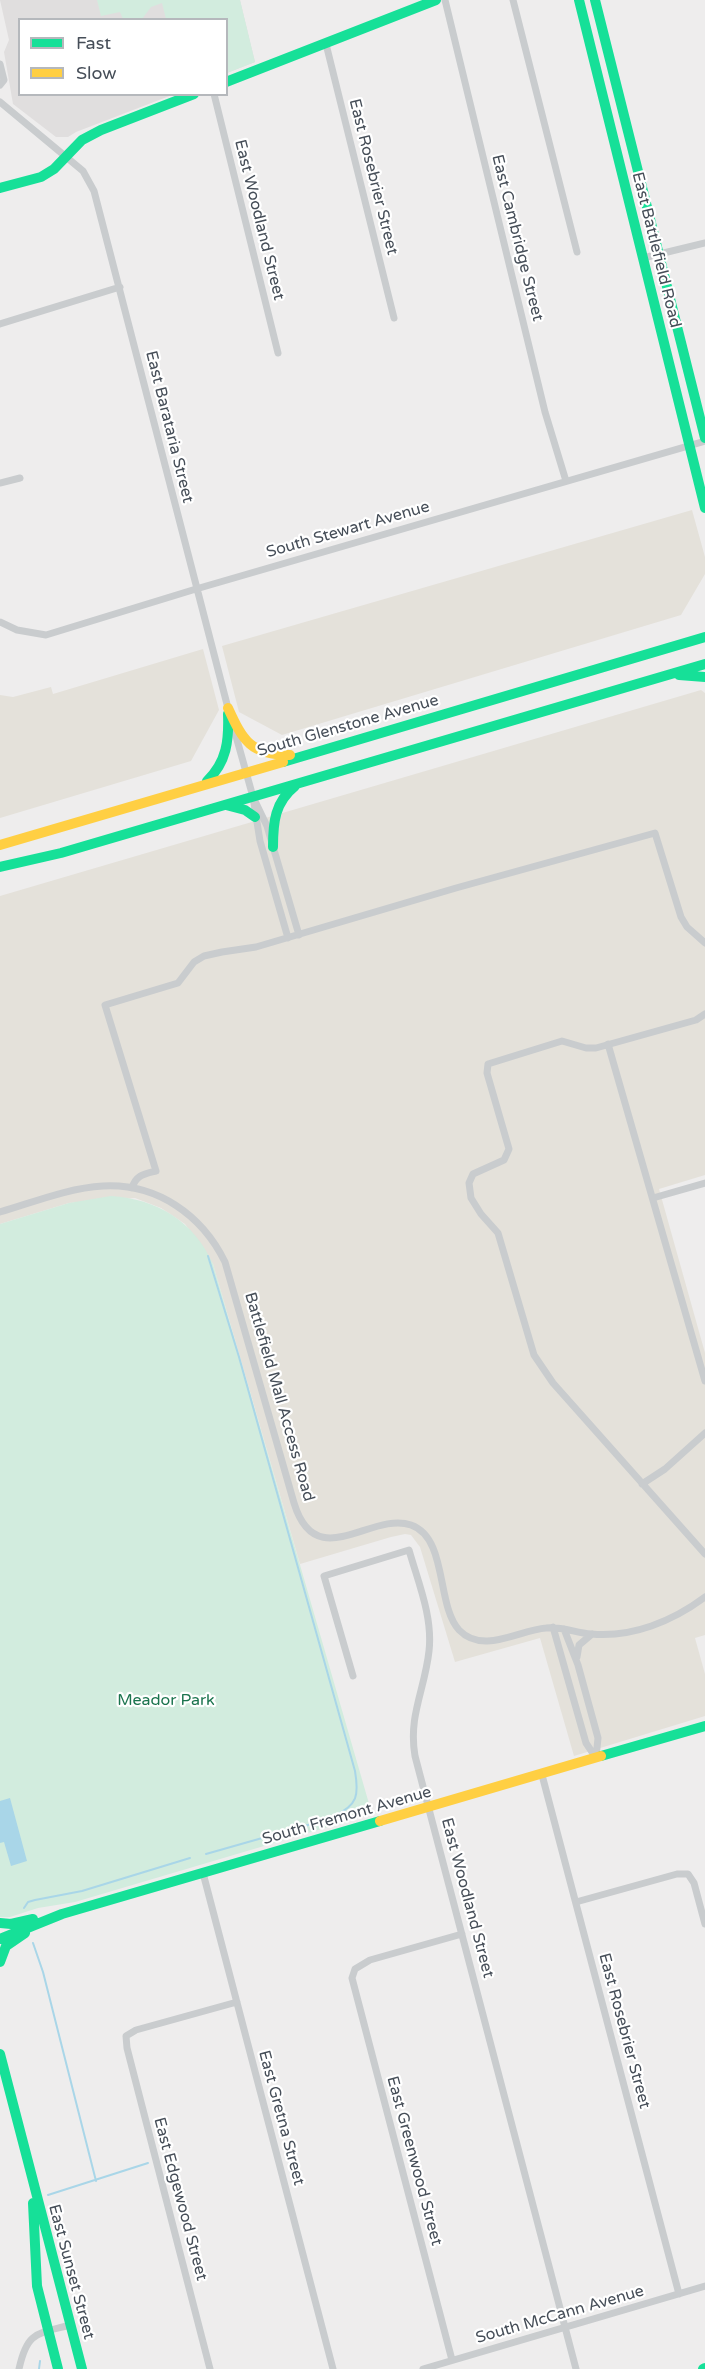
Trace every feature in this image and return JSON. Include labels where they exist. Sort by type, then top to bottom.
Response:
[{"type":"main road","points":[[228,81],[436,0]]},
{"type":"main road","name":"East Battlefield Road","points":[[579,0],[705,508]]},
{"type":"main road","name":"East Battlefield Road","points":[[595,0],[705,440]]},
{"type":"main road","points":[[0,188],[41,177],[54,169],[82,140],[100,130],[189,96]]},
{"type":"main road","points":[[690,642],[705,630]]},
{"type":"main road","name":"South Glenstone Avenue","points":[[0,845],[705,637]]},
{"type":"main road","points":[[0,867],[61,853],[705,664]]},
{"type":"main road","points":[[666,675],[705,677]]},
{"type":"main road","points":[[228,708],[243,740],[255,749],[269,755],[317,751]]},
{"type":"main road","points":[[199,786],[219,770],[225,757],[228,708]]},
{"type":"main road","points":[[273,847],[274,820],[278,803],[300,782]]},
{"type":"main road","points":[[226,805],[245,810],[255,817]]},
{"type":"main road","name":"South Fremont Avenue","points":[[0,1939],[48,1919],[705,1726]]},
{"type":"main road","points":[[0,1923],[11,1924],[37,1918],[48,1919]]},
{"type":"main road","points":[[0,1962],[6,1946],[48,1919]]},
{"type":"main road","name":"East Sunset Street","points":[[0,2054],[82,2369]]},
{"type":"main road","name":"East Sunset Street","points":[[32,2182],[37,2286],[58,2369]]},
{"type":"street","name":"East Cambridge Street","points":[[445,0],[545,412],[566,481]]},
{"type":"street","points":[[513,0],[577,252]]},
{"type":"street","name":"East Rosebrier Street","points":[[326,44],[394,318]]},
{"type":"street","points":[[0,64],[4,80],[0,84]]},
{"type":"street","name":"East Woodland Street","points":[[214,96],[278,353]]},
{"type":"street","name":"East Barataria Street","points":[[0,102],[67,155],[83,171],[94,191],[196,589],[253,797]]},
{"type":"street","points":[[642,258],[705,243]]},
{"type":"street","points":[[0,324],[120,287]]},
{"type":"street","name":"South Stewart Avenue","points":[[0,622],[17,630],[46,635],[705,440]]},
{"type":"street","points":[[0,483],[20,478]]},
{"type":"street","points":[[253,797],[255,817],[288,938]]},
{"type":"street","points":[[253,797],[262,813],[299,934]]},
{"type":"street","points":[[132,1188],[138,1176],[156,1171],[105,1005],[177,983],[194,962],[204,957],[256,947],[655,833],[681,916],[687,927],[705,943]]},
{"type":"street","points":[[705,1014],[696,1020],[608,1044],[586,1048],[562,1041],[488,1064],[487,1073],[509,1149],[504,1160],[473,1174],[469,1183],[474,1205],[498,1233],[537,1361],[553,1383],[705,1554]]},
{"type":"street","points":[[608,1044],[705,1381]]},
{"type":"street","points":[[653,1198],[705,1183]]},
{"type":"street","name":"Battlefield Mall Access Road","points":[[0,1212],[90,1187],[114,1186],[132,1188],[161,1197],[187,1212],[209,1235],[220,1253],[234,1292],[297,1511],[305,1525],[318,1535],[331,1538],[393,1524],[404,1524],[416,1528],[425,1536],[434,1551],[455,1624],[474,1639],[494,1641],[554,1627],[592,1634],[619,1633],[645,1628],[674,1617],[705,1597]]},
{"type":"street","points":[[642,1484],[666,1469],[705,1433]]},
{"type":"street","name":"East Woodland Street","points":[[353,1676],[324,1576],[409,1550],[430,1627],[428,1663],[416,1704],[412,1730],[415,1756],[576,2369]]},
{"type":"street","points":[[554,1627],[586,1743],[596,1758]]},
{"type":"street","points":[[564,1629],[578,1665],[598,1738],[596,1758]]},
{"type":"street","points":[[578,1665],[579,1645],[592,1634]]},
{"type":"street","name":"East Rosebrier Street","points":[[542,1775],[679,2294]]},
{"type":"street","name":"East Gretna Street","points":[[203,1873],[333,2369]]},
{"type":"street","points":[[576,1902],[677,1874],[688,1874],[694,1883],[705,1924]]},
{"type":"street","name":"East Greenwood Street","points":[[452,2360],[352,1978],[355,1969],[370,1960],[462,1934]]},
{"type":"street","name":"East Edgewood Street","points":[[210,2369],[127,2048],[126,2036],[136,2030],[237,2002]]},
{"type":"street","name":"South McCann Avenue","points":[[423,2369],[705,2286]]},
{"type":"street","points":[[20,2369],[26,2343],[48,2331],[70,2325]]},
{"type":"shaded area","points":[[0,0],[240,0],[255,62],[228,73],[228,18],[18,18],[18,96],[169,96],[68,137],[56,137],[13,104],[4,52],[9,40]]},
{"type":"shaded area","points":[[692,510],[705,557],[705,574],[681,615],[282,735],[239,712],[222,646]]},
{"type":"shaded area","points":[[203,649],[219,710],[191,761],[0,818],[0,695],[13,697],[51,687],[53,694]]},
{"type":"shaded area","points":[[701,690],[705,693],[705,1175],[659,1189],[705,1353],[705,1635],[695,1638],[705,1674],[705,1716],[574,1756],[540,1638],[455,1662],[420,1547],[411,1535],[391,1537],[300,1564],[213,1264],[185,1224],[161,1208],[135,1198],[69,1203],[0,1224],[0,896]]},
{"type":"green space","points":[[97,0],[240,0],[255,62],[228,73],[228,18],[166,18],[162,3],[151,7],[143,18],[123,18],[120,12],[101,16]]},
{"type":"green space","name":"Meador Park","points":[[111,1196],[144,1202],[172,1215],[196,1236],[213,1264],[372,1814],[75,1902],[38,1908],[10,1917],[0,1917],[0,1224],[69,1203]]},
{"type":"water","points":[[10,1798],[27,1861],[11,1866],[4,1842],[0,1843],[0,1801]]},
{"type":"waterway","points":[[208,1256],[239,1357],[355,1771],[357,1787],[355,1798],[348,1808],[334,1816]]},
{"type":"waterway","points":[[206,1854],[322,1821]]},
{"type":"waterway","points":[[24,1908],[28,1902],[82,1891],[190,1858]]},
{"type":"waterway","points":[[33,1943],[43,1972],[96,2181]]},
{"type":"waterway","points":[[48,2195],[148,2163]]},
{"type":"waterway","points":[[39,2369],[40,2361]]},
{"type":"traffic: fast","points":[[228,81],[436,0]]},
{"type":"traffic: fast","points":[[579,0],[705,508]]},
{"type":"traffic: fast","points":[[595,0],[705,438]]},
{"type":"traffic: fast","points":[[0,188],[41,177],[54,169],[82,140],[101,130],[189,96]]},
{"type":"traffic: fast","points":[[283,762],[705,637]]},
{"type":"traffic: fast","points":[[0,867],[61,853],[705,664]]},
{"type":"traffic: fast","points":[[679,675],[705,677]]},
{"type":"traffic: fast","points":[[207,781],[223,758],[228,733],[228,714]]},
{"type":"traffic: fast","points":[[273,847],[276,813],[283,799],[295,786]]},
{"type":"traffic: fast","points":[[226,805],[245,810],[255,817]]},
{"type":"traffic: fast","points":[[601,1756],[705,1726]]},
{"type":"traffic: fast","points":[[0,1939],[62,1914],[380,1821]]},
{"type":"traffic: fast","points":[[0,1923],[11,1924],[33,1919]]},
{"type":"traffic: fast","points":[[0,1962],[6,1946],[25,1933]]},
{"type":"traffic: fast","points":[[0,2054],[82,2369]]},
{"type":"traffic: fast","points":[[33,2203],[37,2286],[58,2369]]},
{"type":"traffic: slow","points":[[228,708],[250,744],[266,752],[290,755]]},
{"type":"traffic: slow","points":[[0,845],[283,762]]},
{"type":"traffic: slow","points":[[380,1821],[601,1756]]}]
